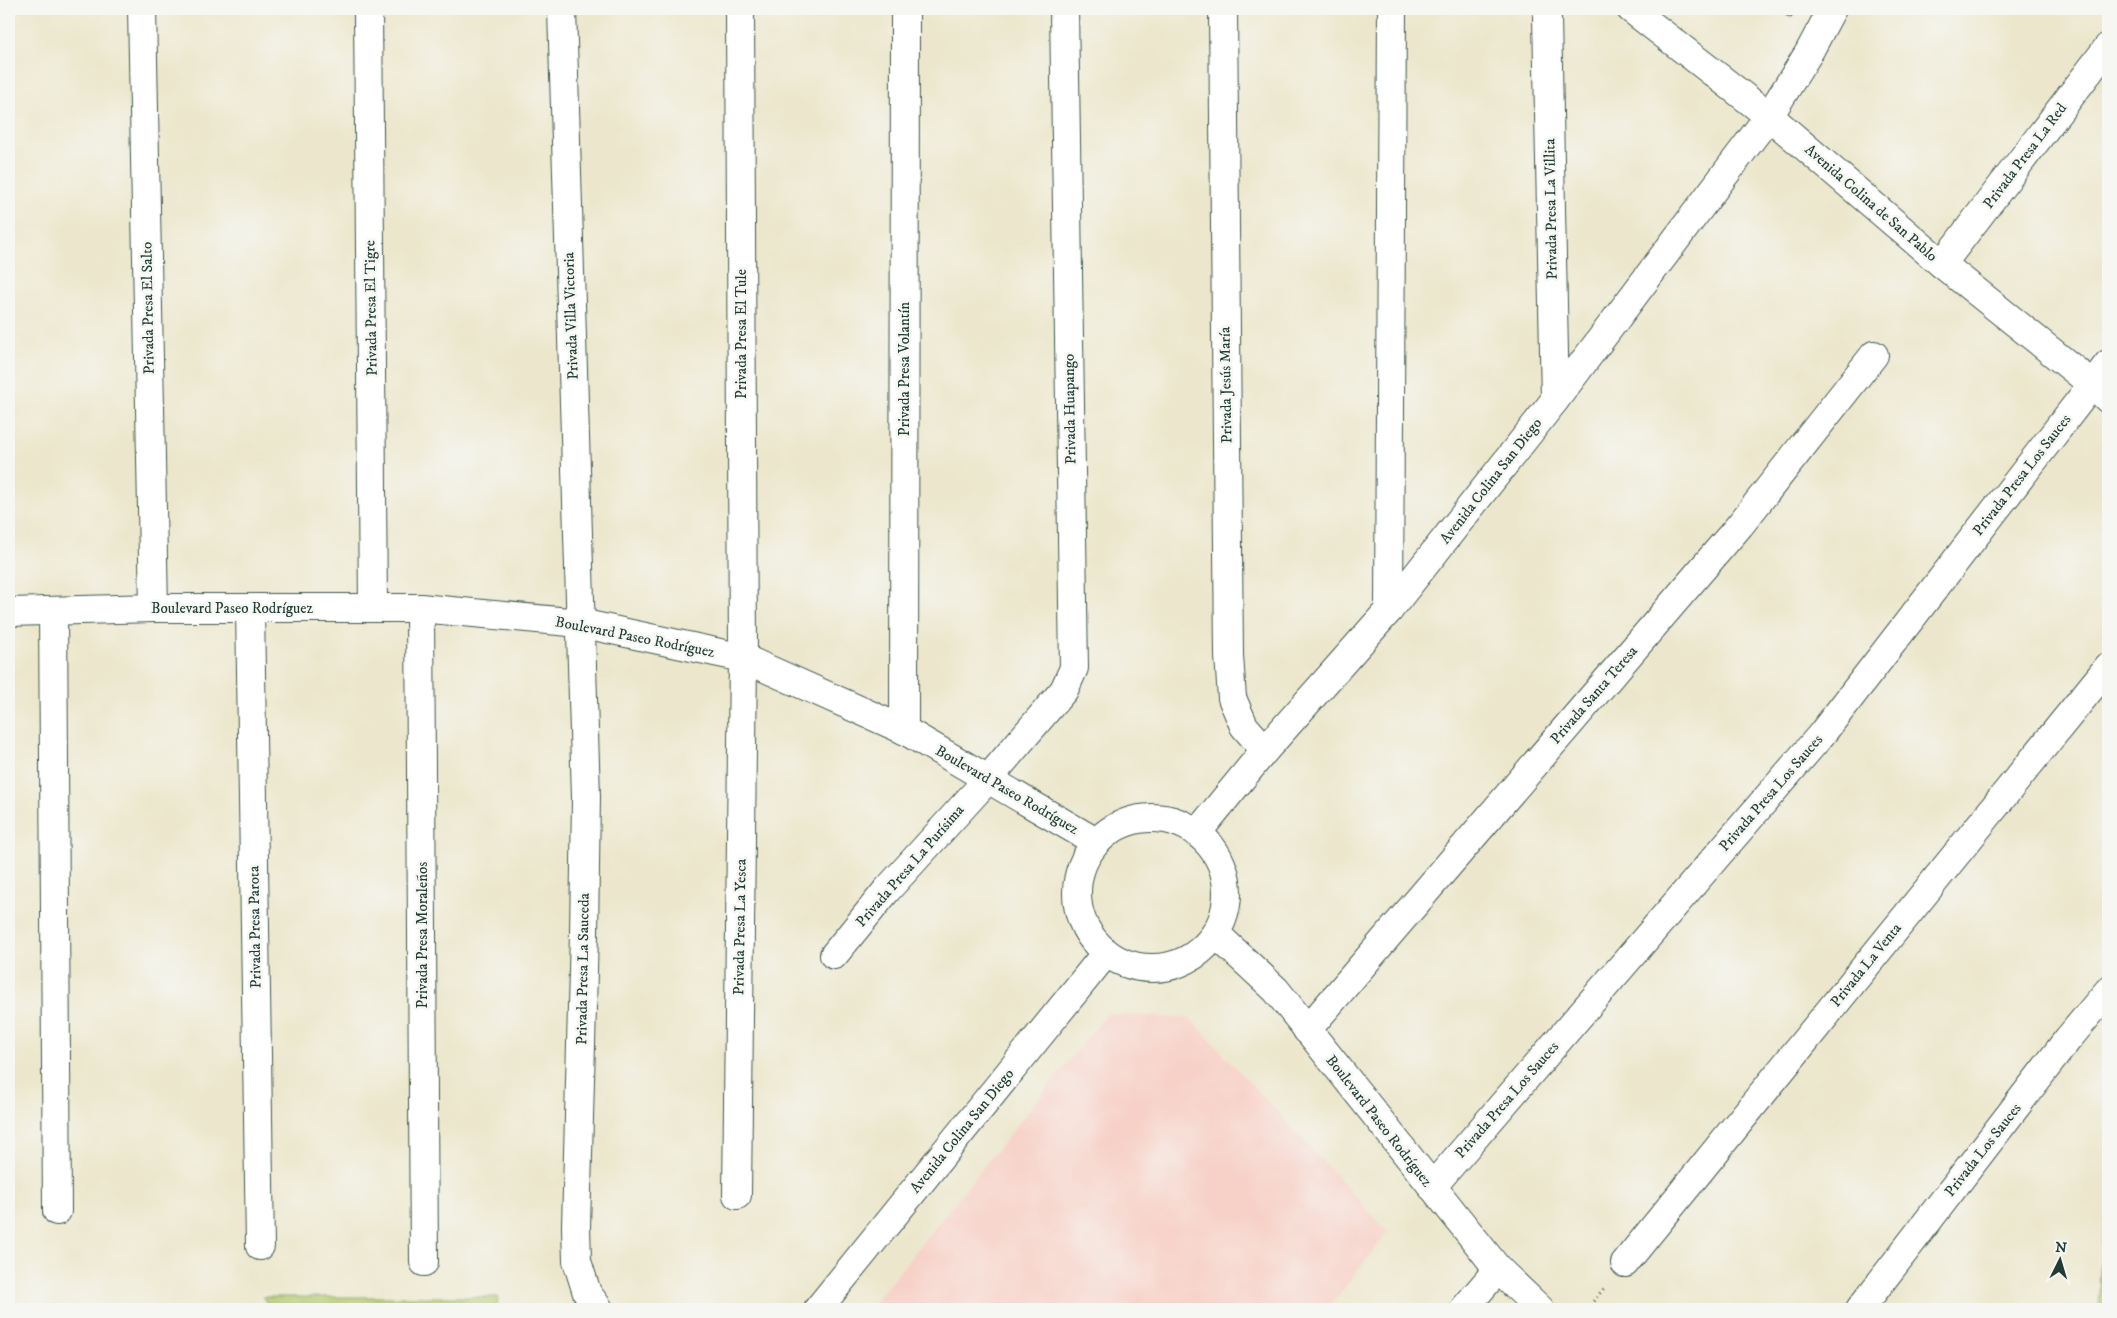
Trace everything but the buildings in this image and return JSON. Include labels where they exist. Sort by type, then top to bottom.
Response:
[{"type":"street","name":"Privada Presa El Salto","points":[[142,9],[154,608]]},
{"type":"street","name":"Privada Presa El Tigre","points":[[368,9],[374,608]]},
{"type":"street","name":"Privada Villa Victoria","points":[[562,9],[580,623]]},
{"type":"street","name":"Privada Presa El Tule","points":[[740,9],[742,658]]},
{"type":"street","name":"Privada Presa Volantín","points":[[904,9],[904,730]]},
{"type":"street","name":"Privada Huapango","points":[[988,779],[1064,690],[1074,668],[1064,9]]},
{"type":"street","name":"Privada Jesús María","points":[[1223,9],[1229,656],[1232,698],[1244,726],[1265,750]]},
{"type":"street","points":[[1389,610],[1392,9]]},
{"type":"street","name":"Avenida Colina de San Pablo","points":[[1631,9],[1769,116],[1942,264],[2103,382]]},
{"type":"street","name":"Avenida Colina San Diego","points":[[1197,833],[1265,750],[1389,610],[1555,400],[1769,116],[1808,54],[1832,9]]},
{"type":"street","name":"Privada Presa La Villita","points":[[1546,18],[1555,400]]},
{"type":"street","name":"Privada Presa La Red","points":[[1942,264],[2108,47]]},
{"type":"street","name":"Privada Santa Teresa","points":[[1307,1030],[1740,525],[1874,355]]},
{"type":"street","name":"Privada Presa Los Sauces","points":[[1432,1188],[1821,735],[2103,382]]},
{"type":"street","name":"Boulevard Paseo Rodríguez","points":[[9,612],[154,608],[420,608],[580,623],[742,658],[904,730],[1096,842]]},
{"type":"street","name":"Privada Presa Parota","points":[[250,608],[260,1246]]},
{"type":"street","name":"Privada Presa Moraleños","points":[[420,608],[424,1262]]},
{"type":"street","points":[[53,611],[57,1211]]},
{"type":"street","name":"Privada Presa La Sauceda","points":[[580,623],[586,797],[576,1227],[577,1262],[587,1293],[600,1309]]},
{"type":"street","name":"Privada Presa La Yesca","points":[[737,1195],[742,658]]},
{"type":"street","name":"Privada La Venta","points":[[1625,1263],[2108,667]]},
{"type":"street","name":"Privada Presa La Purísima","points":[[834,955],[917,856],[988,779]]},
{"type":"street","points":[[1145,818],[1172,821],[1197,833],[1216,854],[1226,880],[1226,908],[1216,934],[1199,952],[1177,964],[1153,969],[1128,965],[1106,954],[1089,936],[1078,914],[1076,889],[1081,865],[1096,842],[1118,826],[1145,818]]},
{"type":"street","name":"Boulevard Paseo Rodríguez","points":[[1216,934],[1276,990],[1498,1269],[1540,1309]]},
{"type":"street","name":"Avenida Colina San Diego","points":[[818,1309],[1106,954]]},
{"type":"street","name":"Privada Los Sauces","points":[[1860,1309],[2068,1039],[2108,991]]},
{"type":"street","points":[[1464,1309],[1498,1269]]},
{"type":"shaded area","points":[[1107,1014],[1190,1018],[1388,1232],[1328,1309],[869,1309]]},
{"type":"green space","points":[[2108,1209],[2108,1309],[2098,1309],[2102,1241]]},
{"type":"green space","points":[[263,1297],[498,1297],[497,1309],[270,1309]]}]
